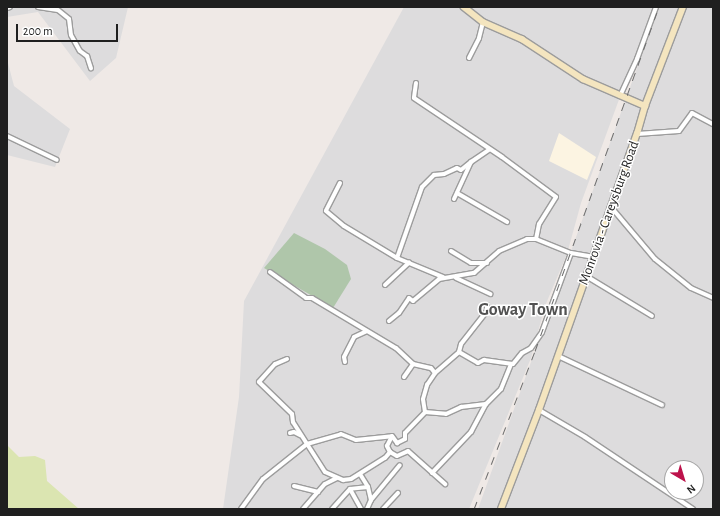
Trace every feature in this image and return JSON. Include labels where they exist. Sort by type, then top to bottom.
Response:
[{"type":"main road","points":[[464,7],[483,22],[516,36],[583,78],[645,106]]},
{"type":"main road","name":"Monrovia - Careysburg Road","points":[[501,509],[539,410],[637,134],[645,106],[683,7]]},
{"type":"street","points":[[38,7],[58,10],[69,19],[71,35],[80,51],[87,56],[91,68]]},
{"type":"street","points":[[620,96],[637,59],[656,7]]},
{"type":"street","points":[[469,58],[479,38],[483,22]]},
{"type":"street","points":[[416,83],[417,88],[414,98],[556,197],[539,224],[536,239]]},
{"type":"street","points":[[637,134],[679,131],[692,112],[713,124]]},
{"type":"street","points":[[7,136],[57,160]]},
{"type":"street","points":[[397,258],[422,187],[434,175],[444,174],[457,168],[461,170],[489,150]]},
{"type":"street","points":[[454,199],[471,162]]},
{"type":"street","points":[[340,183],[326,211],[344,226],[397,258],[434,275],[445,277]]},
{"type":"street","points":[[457,193],[506,222]]},
{"type":"street","points":[[611,207],[655,259],[691,288],[713,298]]},
{"type":"street","points":[[389,322],[399,313],[409,298],[413,300],[437,280],[445,277],[472,273],[487,263],[499,252],[527,239],[536,239],[571,253],[593,257]]},
{"type":"street","points":[[451,251],[471,263],[487,263]]},
{"type":"street","points":[[459,352],[478,363],[484,360],[511,364],[518,362],[522,353],[531,348],[541,334],[571,253]]},
{"type":"street","points":[[385,285],[409,263]]},
{"type":"street","points":[[270,272],[306,298],[312,298],[396,348],[412,364],[431,368],[435,373]]},
{"type":"street","points":[[586,276],[652,316]]},
{"type":"street","points":[[456,278],[490,294]]},
{"type":"street","points":[[392,436],[397,443],[405,439],[405,433],[424,412],[423,399],[427,385],[435,373],[459,352],[461,344],[488,311],[487,305]]},
{"type":"street","points":[[345,362],[344,357],[354,337],[367,331]]},
{"type":"street","points":[[558,356],[662,405]]},
{"type":"street","points":[[287,359],[276,364],[259,382],[292,414],[293,422],[304,435],[307,444],[325,472],[338,478]]},
{"type":"street","points":[[404,377],[412,364]]},
{"type":"street","points":[[432,473],[471,432],[486,404],[501,388],[511,364]]},
{"type":"street","points":[[424,412],[446,414],[461,407],[486,404]]},
{"type":"street","points":[[539,410],[585,437],[692,509]]},
{"type":"street","points":[[290,433],[294,432],[304,435]]},
{"type":"street","points":[[241,509],[263,479],[307,444],[341,434],[356,440],[392,436]]},
{"type":"street","points":[[392,436],[387,446],[390,452],[397,456],[408,451],[445,484]]},
{"type":"street","points":[[303,509],[330,480],[338,478],[351,479],[390,452]]},
{"type":"street","points":[[367,509],[371,500],[400,465]]},
{"type":"street","points":[[360,474],[368,487],[371,500]]},
{"type":"street","points":[[294,486],[318,492]]},
{"type":"street","points":[[332,509],[350,488],[368,487]]},
{"type":"street","points":[[350,488],[360,509]]},
{"type":"street","points":[[383,509],[398,493]]},
{"type":"street","points":[[681,509],[684,503]]},
{"type":"shaded area","points":[[7,7],[128,7],[116,58],[90,81],[38,12],[7,17]]},
{"type":"shaded area","points":[[404,7],[653,7],[581,203],[567,254],[545,306],[531,358],[469,509],[223,509],[239,397],[244,301]]},
{"type":"shaded area","points":[[659,7],[713,7],[713,509],[478,509]]},
{"type":"shaded area","points":[[7,59],[14,86],[70,129],[55,167],[7,155]]},
{"type":"shaded area","points":[[559,133],[596,157],[587,180],[549,161]]},
{"type":"green space","points":[[294,233],[325,249],[347,265],[351,279],[333,308],[264,268]]},
{"type":"green space","points":[[7,445],[19,457],[35,456],[45,460],[47,481],[79,509],[7,509]]},
{"type":"railway","points":[[474,509],[535,351],[659,7]]},
{"type":"district","name":"Goway Town","points":[[523,310]]}]
